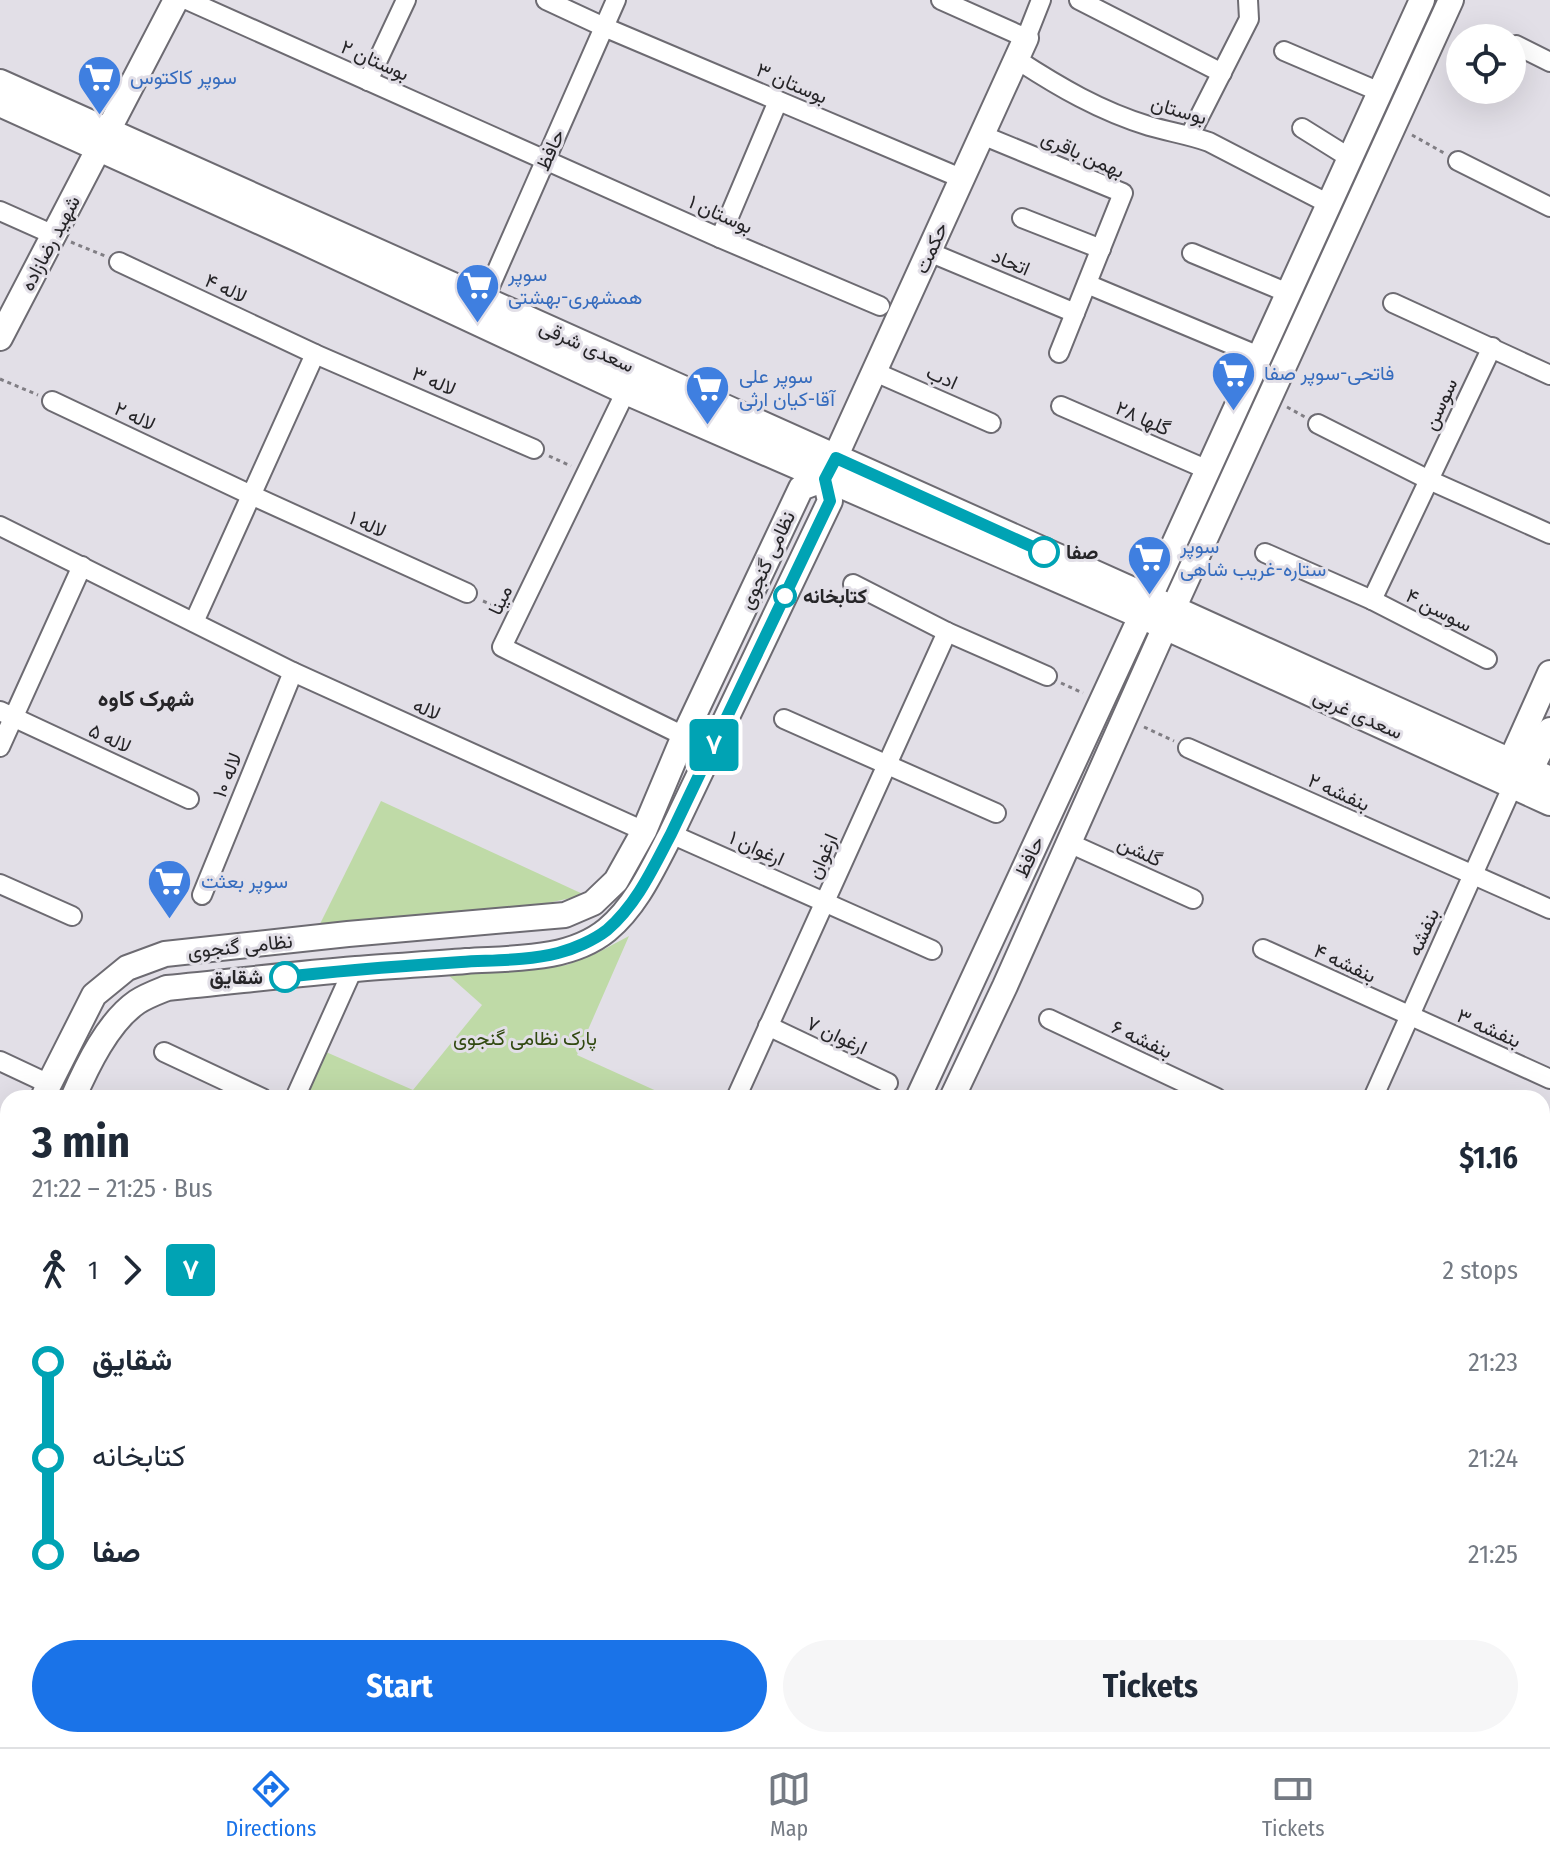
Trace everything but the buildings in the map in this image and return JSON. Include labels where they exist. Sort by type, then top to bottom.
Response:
[{"type":"main road","name":"سعدی شرقی","points":[[0,83],[103,140],[298,238],[626,391],[831,469]]},
{"type":"main road","name":"سعدی شرقی","points":[[0,103],[103,140],[484,300],[831,469],[1170,618]]},
{"type":"main road","name":"سعدی غربی","points":[[1170,618],[1521,778],[1550,802]]},
{"type":"street","name":"شهید رضازاده","points":[[0,338],[176,0]]},
{"type":"street","name":"بوستان ۲","points":[[187,0],[545,160]]},
{"type":"street","points":[[368,81],[406,0]]},
{"type":"street","name":"بوستان ۳","points":[[546,0],[963,179]]},
{"type":"street","name":"حافظ","points":[[484,300],[616,0]]},
{"type":"street","name":"بوستان","points":[[941,0],[1021,48],[1074,95],[1150,126],[1190,135],[1329,204]]},
{"type":"street","points":[[1021,48],[1041,0]]},
{"type":"street","points":[[1079,0],[1222,73]]},
{"type":"street","points":[[1115,18],[1123,0]]},
{"type":"street","points":[[1190,135],[1249,19],[1248,0]]},
{"type":"street","points":[[1170,618],[1451,0]]},
{"type":"street","points":[[1145,607],[1380,92],[1418,1]]},
{"type":"street","name":"حکمت","points":[[831,469],[1021,48]]},
{"type":"street","points":[[1526,50],[1550,62]]},
{"type":"street","points":[[1284,51],[1380,92]]},
{"type":"street","points":[[720,238],[778,101]]},
{"type":"street","points":[[1302,128],[1350,158]]},
{"type":"street","name":"بهمن باقری","points":[[982,135],[1123,193],[1059,353]]},
{"type":"street","name":"بوستان ۱","points":[[545,160],[880,306]]},
{"type":"street","points":[[1458,161],[1550,207]]},
{"type":"street","points":[[0,211],[54,235]]},
{"type":"street","points":[[1022,218],[1101,249]]},
{"type":"street","name":"اتحاد","points":[[929,252],[1075,313]]},
{"type":"street","points":[[1192,253],[1288,293]]},
{"type":"street","name":"لاله ۴","points":[[119,262],[315,354]]},
{"type":"street","points":[[1087,284],[1259,356]]},
{"type":"street","points":[[1393,303],[1550,375]]},
{"type":"street","name":"سوسن","points":[[1372,600],[1492,347]]},
{"type":"street","points":[[194,622],[315,354]]},
{"type":"street","name":"لاله ۳","points":[[315,354],[534,449]]},
{"type":"street","name":"ادب","points":[[875,372],[991,423]]},
{"type":"street","name":"مینا","points":[[626,391],[502,647],[684,736]]},
{"type":"street","name":"لاله ۲","points":[[52,401],[251,495]]},
{"type":"street","name":"گلها ۲۸","points":[[1061,406],[1208,470]]},
{"type":"street","points":[[1318,424],[1429,480],[1550,534]]},
{"type":"street","name":"نظامی گنجوی","points":[[46,1090],[94,995],[127,968],[165,954],[565,915],[593,903],[616,881],[644,831],[684,736],[801,488],[831,469]]},
{"type":"street","name":"نظامی گنجوی","points":[[77,1090],[119,1017],[139,1000],[167,988],[557,953],[605,931],[627,909],[645,883],[671,834],[830,501],[831,469]]},
{"type":"street","name":"لاله ۱","points":[[251,495],[467,593]]},
{"type":"street","name":"لاله","points":[[0,526],[293,672],[644,831]]},
{"type":"street","name":"سوسن ۴","points":[[1265,553],[1372,600],[1487,659]]},
{"type":"street","points":[[0,747],[7,714],[82,566]]},
{"type":"street","points":[[853,584],[947,632],[1047,676]]},
{"type":"street","name":"حافظ","points":[[922,1090],[1145,607]]},
{"type":"street","name":"حافظ","points":[[956,1090],[1170,618]]},
{"type":"street","name":"ارغوان","points":[[740,1090],[947,632]]},
{"type":"street","name":"لاله ۱۰","points":[[202,895],[293,672]]},
{"type":"street","points":[[1521,778],[1550,673]]},
{"type":"street","name":"لاله ۵","points":[[7,714],[189,799]]},
{"type":"street","points":[[784,719],[996,813]]},
{"type":"street","points":[[1521,778],[1550,730]]},
{"type":"street","name":"بنفشه ۲","points":[[1188,748],[1550,909]]},
{"type":"street","name":"بنفشه","points":[[1377,1090],[1472,875],[1521,778]]},
{"type":"street","name":"ارغوان ۱","points":[[671,834],[932,950]]},
{"type":"street","name":"گلشن","points":[[1069,843],[1193,899]]},
{"type":"street","points":[[0,884],[72,916]]},
{"type":"street","points":[[299,1090],[353,969],[348,934]]},
{"type":"street","name":"بنفشه ۴","points":[[1263,949],[1409,1016]]},
{"type":"street","name":"بنفشه ۳","points":[[1409,1016],[1550,1079]]},
{"type":"street","name":"بنفشه ۶","points":[[1049,1019],[1200,1090]]},
{"type":"street","name":"ارغوان ۷","points":[[768,1026],[888,1083]]},
{"type":"street","points":[[164,1052],[245,1090]]},
{"type":"street","points":[[0,1061],[44,1090]]},
{"type":"path","points":[[1394,125],[1458,161]]},
{"type":"path","points":[[54,235],[119,262]]},
{"type":"path","points":[[0,379],[52,401]]},
{"type":"path","points":[[1269,397],[1318,424]]},
{"type":"path","points":[[534,449],[586,472]]},
{"type":"path","points":[[467,593],[516,616]]},
{"type":"path","points":[[1047,676],[1101,702]]},
{"type":"path","points":[[1125,718],[1188,748]]},
{"type":"green space","points":[[381,801],[585,895],[529,907],[317,930]]},
{"type":"green space","name":"پارک نظامی گنجوی","points":[[629,936],[577,1055],[654,1090],[413,1090],[482,1005],[446,973],[567,965]]},
{"type":"green space","name":"پارک نظامی گنجوی","points":[[326,1052],[413,1090],[309,1090]]},
{"type":"bus line","name":"۷","points":[[285,977],[557,953],[605,931],[627,909],[645,883],[671,834],[830,501],[825,479],[836,458],[1044,552]]},
{"type":"place","name":"سوپر کاکتوس","points":[[99,116]]},
{"type":"place","name":"سوپر همشهری-بهشتی","points":[[477,324]]},
{"type":"place","name":"فاتحی-سوپر صفا","points":[[1233,412]]},
{"type":"place","name":"سوپر علی آقا-کیان ارثی","points":[[708,426]]},
{"type":"place","name":"صفا","points":[[1044,552]]},
{"type":"place","name":"کتابخانه","points":[[785,596]]},
{"type":"place","name":"سوپر ستاره-غریب شاهی","points":[[1149,596]]},
{"type":"place","name":"سوپر بعثت","points":[[170,920]]},
{"type":"place","name":"شقایق","points":[[285,977]]},
{"type":"district","name":"شهرک کاوه","points":[[146,698]]}]
